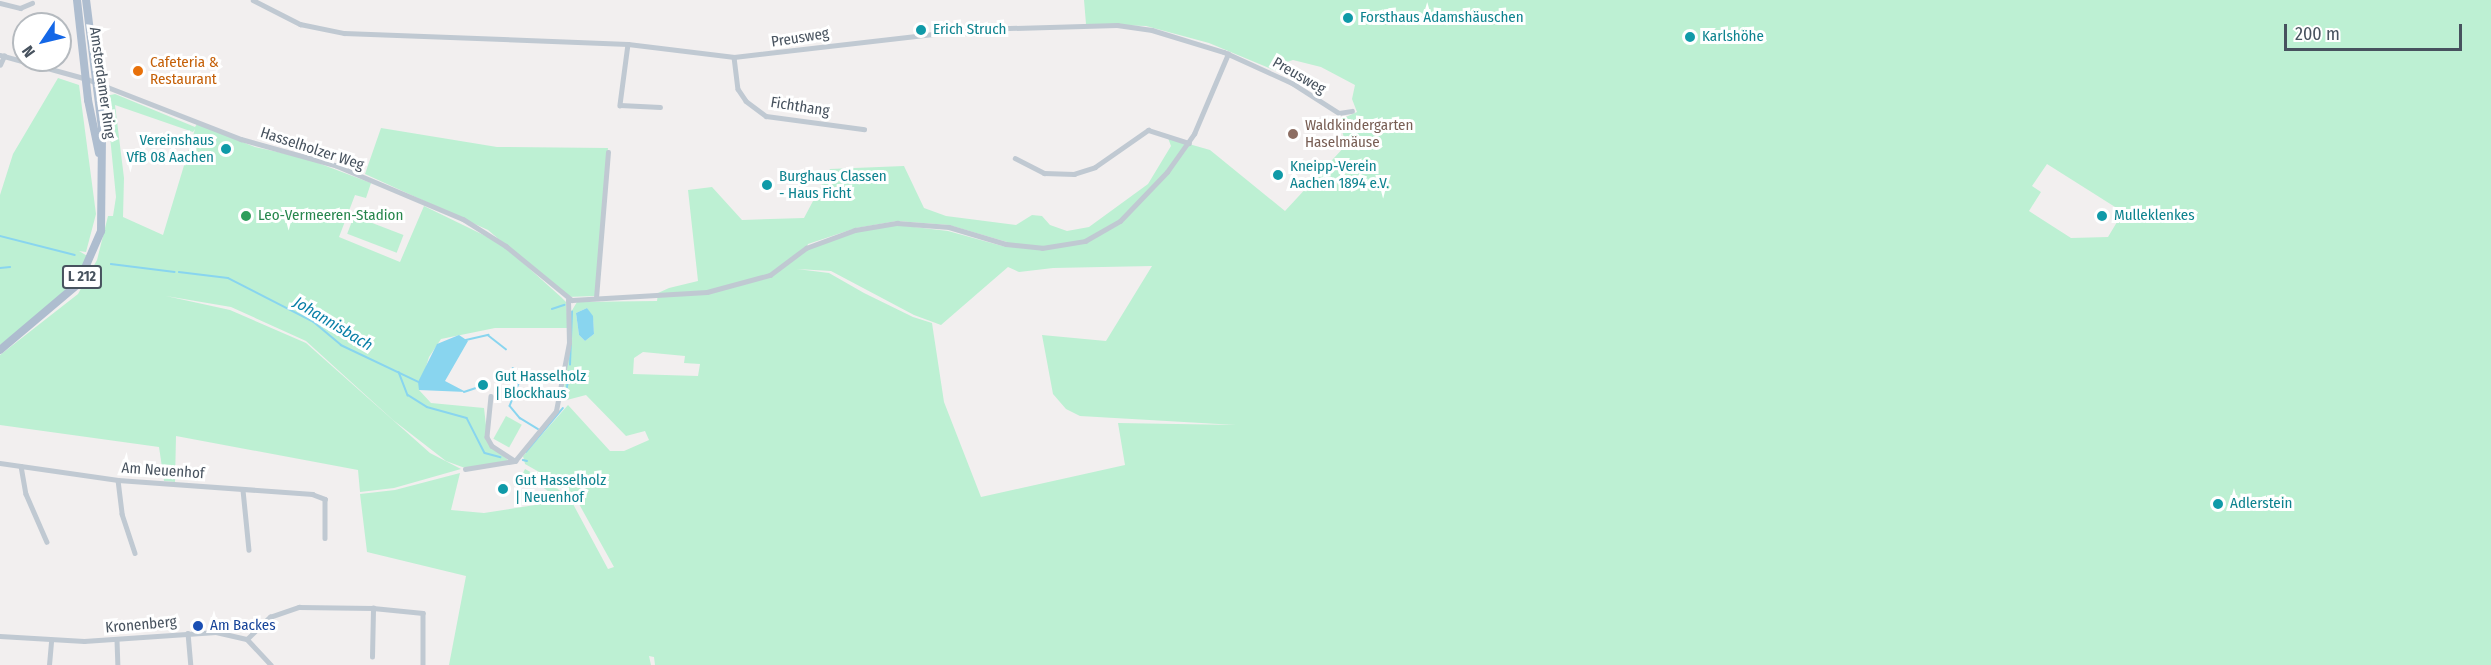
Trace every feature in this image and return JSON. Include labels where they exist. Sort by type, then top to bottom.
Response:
[{"type":"main road","name":"Amsterdamer Ring","points":[[77,0],[87,79],[103,170]]},
{"type":"main road","name":"Amsterdamer Ring","points":[[0,350],[58,304],[88,268],[96,249],[104,213],[103,170],[86,0]]},
{"type":"street","name":"Preusweg","points":[[253,0],[300,24],[344,33],[628,44],[734,57],[976,29],[1117,25],[1152,30],[1228,54],[1292,83],[1338,113],[1352,111]]},
{"type":"street","points":[[0,3],[20,8],[32,3]]},
{"type":"street","points":[[628,44],[620,105],[660,107]]},
{"type":"street","points":[[465,469],[515,461],[550,421],[561,400],[569,343],[568,300],[706,292],[770,275],[806,248],[846,234],[897,223],[949,227],[1006,244],[1042,248],[1085,241],[1109,229],[1138,205],[1189,143],[1228,54]]},
{"type":"street","name":"Hasselholzer Weg","points":[[2,55],[87,79],[241,139],[335,165],[463,219],[506,246],[568,300]]},
{"type":"street","points":[[0,65],[2,55]]},
{"type":"street","name":"Fichthang","points":[[734,57],[738,89],[746,100],[766,116],[864,129]]},
{"type":"street","points":[[1014,158],[1044,173],[1074,174],[1095,166],[1148,130],[1189,143]]},
{"type":"street","points":[[596,298],[608,152]]},
{"type":"street","points":[[491,396],[487,437],[497,450],[515,461]]},
{"type":"street","name":"Am Neuenhof","points":[[0,463],[118,480],[312,494],[325,499],[326,538]]},
{"type":"street","points":[[21,466],[26,494],[47,542]]},
{"type":"street","points":[[118,480],[122,514],[135,553]]},
{"type":"street","points":[[243,490],[249,550]]},
{"type":"street","points":[[372,657],[373,608]]},
{"type":"street","points":[[271,665],[247,639],[261,624],[291,609],[373,608],[423,613],[423,665]]},
{"type":"street","name":"Kronenberg","points":[[0,636],[51,641],[117,640],[216,632],[247,639]]},
{"type":"street","points":[[188,633],[191,665]]},
{"type":"street","points":[[117,640],[118,665]]},
{"type":"street","points":[[49,665],[51,641]]},
{"type":"green space","points":[[1084,0],[2491,0],[2491,665],[655,665],[654,657],[649,656],[651,665],[449,665],[466,576],[367,552],[360,494],[395,490],[460,473],[451,510],[484,513],[554,502],[556,497],[523,473],[525,469],[554,485],[573,504],[608,569],[614,567],[579,504],[555,481],[525,464],[523,456],[568,405],[610,451],[624,451],[649,440],[645,431],[626,436],[586,395],[563,401],[571,312],[577,302],[657,301],[658,293],[698,281],[688,190],[712,187],[742,220],[804,218],[830,169],[904,166],[924,208],[946,216],[1016,225],[1032,215],[1042,216],[1050,225],[1067,231],[1089,227],[1148,184],[1171,146],[1168,138],[1210,150],[1285,211],[1346,145],[1339,120],[1357,112],[1352,99],[1355,85],[1321,67],[1293,60],[1278,65],[1276,71],[1209,43],[1146,26],[1086,24]],"holes":[[[2047,164],[2123,212],[2108,237],[2071,238],[2029,211],[2041,192],[2032,186]],[[897,221],[949,225],[1007,242],[1006,247],[948,231],[897,225],[856,232],[806,250],[808,244],[856,228]],[[1152,266],[1106,341],[1042,335],[1053,394],[1066,409],[1080,416],[1236,425],[1118,423],[1125,465],[981,497],[944,402],[932,323],[913,317],[829,273],[797,269],[831,271],[914,315],[941,325],[1008,267],[1019,272],[1053,268]],[[587,308],[593,319],[594,334],[585,341],[579,335],[576,313]],[[643,352],[685,356],[684,363],[700,364],[698,376],[633,374],[634,358]]]},
{"type":"green space","points":[[58,78],[79,85],[96,214],[86,252],[79,251],[89,257],[57,301],[0,345],[0,195],[13,154]]},
{"type":"green space","points":[[115,94],[195,127],[197,124],[255,147],[305,158],[371,183],[366,198],[355,195],[339,237],[400,262],[424,206],[502,244],[561,297],[566,302],[568,328],[495,328],[441,339],[429,357],[419,390],[431,403],[484,408],[488,443],[509,461],[465,468],[446,461],[393,420],[306,341],[231,307],[166,296],[230,310],[306,343],[430,453],[461,469],[394,488],[360,492],[358,470],[176,436],[175,482],[164,481],[159,447],[0,425],[0,355],[78,294],[97,260],[108,216],[113,216],[116,197],[106,96]],"holes":[[[115,105],[193,132],[195,129],[163,235],[123,217],[124,178]]]},
{"type":"green space","points":[[381,128],[497,147],[608,148],[595,296],[567,297],[488,230],[365,174]]},
{"type":"green space","points":[[354,216],[403,235],[397,253],[347,234]]},
{"type":"green space","points":[[506,416],[522,425],[509,447],[493,439]]},
{"type":"water","points":[[587,308],[593,316],[594,334],[585,341],[579,335],[576,313]]},
{"type":"water","points":[[459,335],[468,341],[445,381],[466,392],[419,390],[418,382],[437,344]]},
{"type":"waterway","name":"Johannisbach","points":[[0,236],[75,255]]},
{"type":"waterway","name":"Johannisbach","points":[[111,264],[175,272]]},
{"type":"waterway","points":[[0,268],[10,267]]},
{"type":"waterway","name":"Johannisbach","points":[[179,272],[228,278],[314,322],[341,345],[419,382]]},
{"type":"waterway","points":[[552,309],[564,305]]},
{"type":"waterway","points":[[570,365],[572,312]]},
{"type":"waterway","points":[[466,340],[488,335],[506,349]]},
{"type":"waterway","points":[[513,368],[521,379],[510,406],[520,418],[538,429]]},
{"type":"waterway","points":[[565,398],[570,371]]},
{"type":"waterway","points":[[399,372],[408,395],[427,407],[467,418],[485,453],[500,457]]},
{"type":"waterway","name":"Johannisbach","points":[[464,392],[476,388]]},
{"type":"waterway","points":[[526,452],[563,408]]},
{"type":"waterway","points":[[523,460],[527,461]]},
{"type":"place","name":"Forsthaus Adamshäuschen","points":[[1348,18]]},
{"type":"place","name":"Erich Struch","points":[[921,30]]},
{"type":"place","name":"Karlshöhe","points":[[1690,37]]},
{"type":"place","name":"Cafeteria & Restaurant","points":[[138,71]]},
{"type":"place","name":"Waldkindergarten Haselmäuse","points":[[1293,134]]},
{"type":"place","name":"Vereinshaus VfB 08 Aachen","points":[[226,149]]},
{"type":"place","name":"Kneipp-Verein Aachen 1894 e.V.","points":[[1278,175]]},
{"type":"place","name":"Burghaus Classen - Haus Ficht","points":[[767,185]]},
{"type":"place","name":"Leo-Vermeeren-Stadion","points":[[246,216]]},
{"type":"place","name":"Mulleklenkes","points":[[2102,216]]},
{"type":"place","name":"Gut Hasselholz | Blockhaus","points":[[483,385]]},
{"type":"place","name":"Gut Hasselholz | Neuenhof","points":[[503,489]]},
{"type":"place","name":"Adlerstein","points":[[2218,504]]},
{"type":"place","name":"Am Backes","points":[[198,626]]}]
